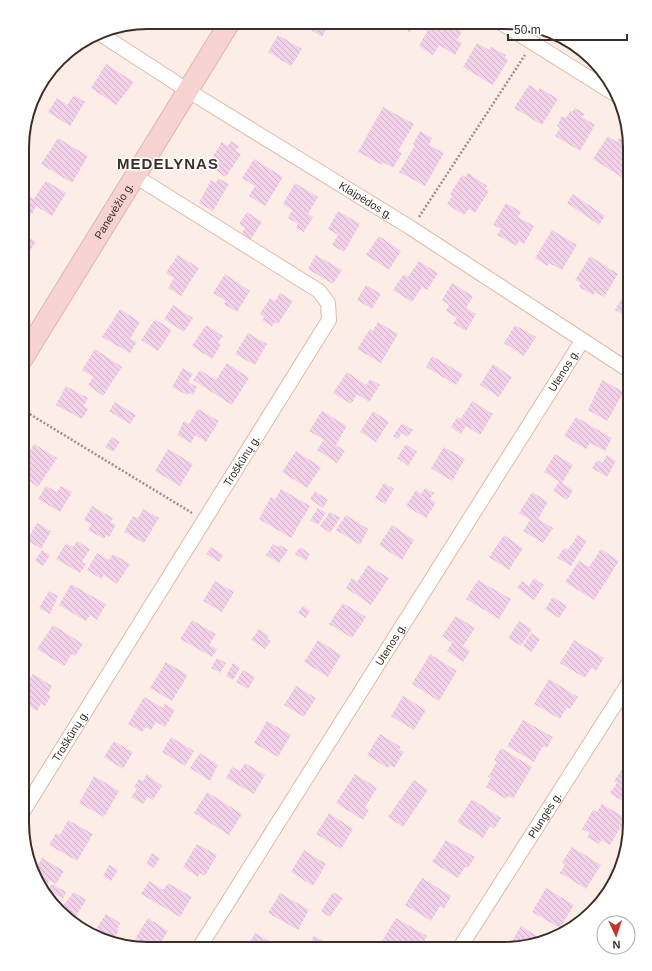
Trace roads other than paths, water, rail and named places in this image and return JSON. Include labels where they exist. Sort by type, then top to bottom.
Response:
[{"type":"street","name":"Panevėžio g.","points":[[29,348],[226,29]]},
{"type":"street","points":[[511,29],[608,90]]},
{"type":"street","name":"Klaipėdos g.","points":[[105,37],[187,90],[411,228],[623,367]]},
{"type":"street","name":"Troškūnų g.","points":[[29,802],[203,519],[329,320],[329,310],[324,296],[319,291],[135,176]]},
{"type":"street","name":"Utenos g.","points":[[203,942],[582,341]]},
{"type":"street","name":"Plungės g.","points":[[463,942],[623,692]]},
{"type":"district","name":"MEDELYNAS","points":[[168,163]]}]
